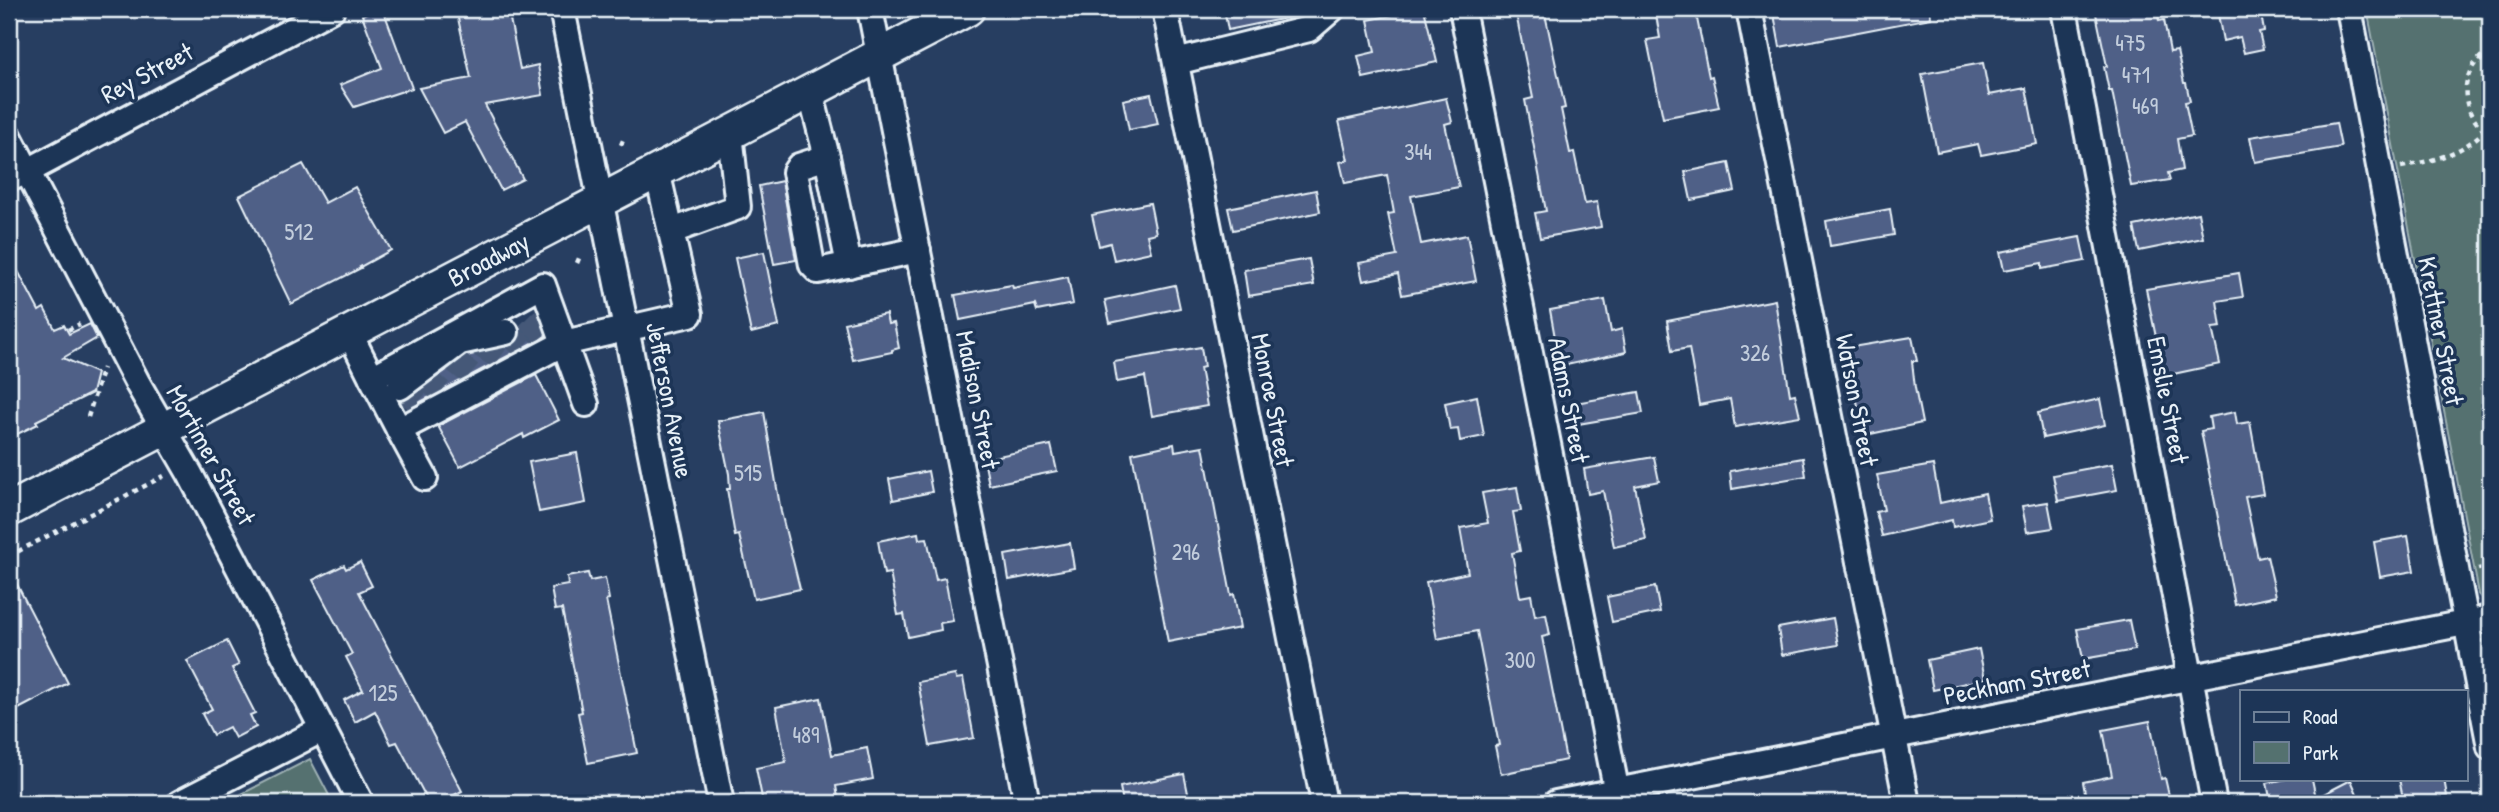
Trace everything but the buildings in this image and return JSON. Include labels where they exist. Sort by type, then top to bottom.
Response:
[{"type":"main road","name":"Broadway","points":[[9,510],[968,9]]},
{"type":"street","name":"Rey Street","points":[[18,175],[332,9]]},
{"type":"street","name":"Jefferson Avenue","points":[[562,9],[721,803]]},
{"type":"street","name":"Madison Street","points":[[870,9],[1027,803]]},
{"type":"street","name":"Monroe Street","points":[[1165,9],[1324,803]]},
{"type":"street","points":[[1175,62],[1309,29],[1332,9]]},
{"type":"street","name":"Adams Street","points":[[1462,9],[1618,797]]},
{"type":"street","name":"Watson Street","points":[[1749,9],[1907,803]]},
{"type":"street","name":"Emslie Street","points":[[2064,9],[2214,803]]},
{"type":"street","name":"Krettner Street","points":[[2349,9],[2380,171],[2478,620],[2490,747]]},
{"type":"street","points":[[810,91],[849,264]]},
{"type":"street","points":[[672,231],[738,207],[730,133]]},
{"type":"street","name":"Mortimer Street","points":[[9,136],[18,175],[190,474],[361,803]]},
{"type":"street","points":[[827,157],[799,166],[795,172],[812,265],[818,271],[918,250]]},
{"type":"street","points":[[372,378],[462,345],[626,328],[690,314],[657,171]]},
{"type":"street","points":[[399,430],[481,379],[533,336],[543,285],[423,376]]},
{"type":"street","points":[[349,332],[425,478]]},
{"type":"street","points":[[432,399],[481,379],[533,336]]},
{"type":"street","points":[[533,336],[586,404]]},
{"type":"street","points":[[400,387],[462,345]]},
{"type":"street","points":[[481,379],[501,359]]},
{"type":"street","name":"Peckham Street","points":[[1556,803],[1618,797],[1894,737],[2478,620]]},
{"type":"street","points":[[180,803],[323,729]]},
{"type":"path","points":[[2380,171],[2444,158],[2488,132],[2468,109],[2465,92],[2468,74],[2479,58],[2490,50]]},
{"type":"path","points":[[2479,58],[2490,68]]},
{"type":"path","points":[[621,145],[624,138]]},
{"type":"path","points":[[577,263],[580,256]]},
{"type":"path","points":[[68,330],[80,324]]},
{"type":"path","points":[[88,417],[103,368]]},
{"type":"path","points":[[9,556],[165,476]]},
{"type":"green space","points":[[2367,9],[2490,9],[2490,601],[2479,594]]},
{"type":"green space","points":[[310,759],[333,803],[224,803]]},
{"type":"tunnel","points":[[526,319],[544,337]]},
{"type":"tunnel","points":[[506,332],[524,347]]},
{"type":"tunnel","points":[[480,345],[501,359]]},
{"type":"tunnel","points":[[452,359],[472,375]]},
{"type":"tunnel","points":[[423,376],[443,393]]},
{"type":"tunnel","points":[[400,387],[422,405]]}]
